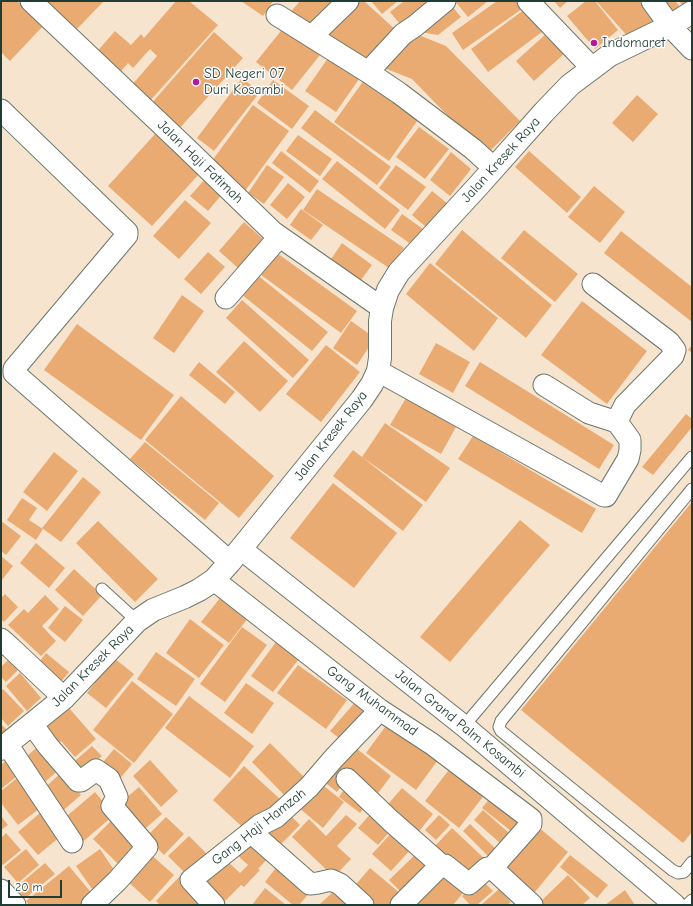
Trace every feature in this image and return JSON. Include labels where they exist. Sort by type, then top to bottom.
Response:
[{"type":"street","name":"Jalan Haji Fatimah","points":[[31,1],[273,232],[382,308]]},
{"type":"street","points":[[312,36],[348,1]]},
{"type":"street","points":[[368,72],[403,34],[445,1]]},
{"type":"street","points":[[528,1],[592,68]]},
{"type":"street","points":[[652,1],[670,26],[692,49]]},
{"type":"street","name":"Jalan Kresek Raya","points":[[4,747],[64,698],[137,621],[153,610],[185,597],[214,580],[362,399],[372,384],[378,371],[380,358],[380,321],[382,308],[388,290],[399,272],[544,112],[570,85],[592,68],[610,56],[670,26],[692,12]]},
{"type":"street","points":[[277,15],[368,72],[473,149],[494,168]]},
{"type":"street","name":"Jalan Grand Palm Kosambi","points":[[1,110],[127,232],[127,235],[14,369],[15,374],[235,555],[464,726],[674,905]]},
{"type":"street","points":[[226,298],[279,237]]},
{"type":"street","points":[[593,284],[669,342],[675,350],[673,356],[625,405],[618,422]]},
{"type":"street","points":[[378,371],[606,496],[628,459],[630,440],[618,422],[589,413],[544,385]]},
{"type":"street","name":"Gang Muhammad","points":[[214,580],[380,710],[432,744],[531,819],[531,824],[492,868]]},
{"type":"street","points":[[1,639],[64,698]]},
{"type":"street","name":"Gang Haji Hamzah","points":[[214,905],[191,880],[260,826],[276,817],[309,788],[337,768],[380,710]]},
{"type":"street","points":[[32,724],[48,746],[78,781],[81,781],[96,770],[109,779],[117,797],[112,806],[146,847],[118,880],[92,905]]},
{"type":"street","points":[[4,747],[72,842]]},
{"type":"street","points":[[337,768],[387,817],[441,865],[445,865],[470,884],[486,868],[492,868],[532,905]]},
{"type":"street","points":[[252,833],[310,884],[331,880],[340,884],[363,905]]},
{"type":"street","points":[[401,905],[441,865]]},
{"type":"street","points":[[1,890],[15,905]]},
{"type":"lane","points":[[464,726],[692,457]]},
{"type":"lane","points":[[692,489],[501,721],[499,727],[501,731],[672,870],[678,873],[684,872],[692,862]]},
{"type":"lane","points":[[102,589],[137,621]]},
{"type":"lane","points":[[688,905],[692,900]]},
{"type":"building","points":[[1,1],[17,1],[43,26],[10,61],[1,52]]},
{"type":"building","points":[[44,1],[104,1],[75,31]]},
{"type":"building","points":[[176,1],[189,1],[218,25],[149,102],[131,86],[157,56],[150,49],[133,68],[128,63],[117,76],[94,55],[115,31],[131,45],[141,34],[144,38]]},
{"type":"building","points":[[241,1],[273,1],[263,16]]},
{"type":"building","points":[[300,1],[337,1],[311,32],[289,14]]},
{"type":"building","points":[[349,1],[364,1],[399,33],[367,68],[324,29]]},
{"type":"building","points":[[371,1],[398,1],[382,14]]},
{"type":"building","points":[[404,1],[441,1],[404,29],[390,12]]},
{"type":"building","points":[[455,1],[488,1],[468,17]]},
{"type":"building","points":[[497,1],[517,1],[522,9],[463,50],[452,33]]},
{"type":"building","points":[[554,1],[568,1],[560,8]]},
{"type":"building","points":[[586,1],[595,1],[618,30],[595,49],[567,16]]},
{"type":"building","points":[[596,1],[647,1],[659,15],[631,40]]},
{"type":"building","points":[[657,1],[675,1],[680,7],[668,16]]},
{"type":"building","points":[[679,1],[688,1],[682,5]]},
{"type":"building","points":[[451,5],[461,17],[438,35],[415,31]]},
{"type":"building","points":[[525,9],[542,32],[488,72],[471,49]]},
{"type":"building","points":[[288,22],[324,50],[292,90],[256,62]]},
{"type":"building","name":"SD Negeri 07 Duri Kosambi","points":[[214,32],[243,58],[178,130],[150,105]]},
{"type":"building","points":[[547,33],[565,53],[534,81],[516,61]]},
{"type":"building","points":[[421,36],[446,46],[520,121],[486,155],[412,79],[379,66],[398,44]]},
{"type":"building","points":[[333,51],[364,72],[336,112],[305,91]]},
{"type":"building","points":[[367,76],[422,114],[389,161],[334,122]]},
{"type":"building","points":[[242,78],[260,92],[214,151],[197,138]]},
{"type":"building","points":[[273,80],[309,106],[292,129],[257,103]]},
{"type":"building","points":[[637,95],[658,114],[633,142],[612,123]]},
{"type":"building","points":[[253,105],[289,131],[245,191],[209,165]]},
{"type":"building","points":[[315,110],[391,167],[377,185],[301,128]]},
{"type":"building","points":[[419,127],[449,149],[425,179],[396,157]]},
{"type":"building","points":[[155,134],[199,174],[152,226],[108,186]]},
{"type":"building","points":[[298,135],[332,159],[320,176],[286,151]]},
{"type":"building","points":[[281,151],[319,181],[310,193],[272,163]]},
{"type":"building","points":[[529,151],[581,197],[567,213],[515,167]]},
{"type":"building","points":[[451,152],[471,169],[450,196],[430,180]]},
{"type":"building","points":[[337,161],[400,210],[385,229],[322,179]]},
{"type":"building","points":[[267,165],[284,177],[264,204],[248,193]]},
{"type":"building","points":[[396,165],[426,187],[408,210],[379,188]]},
{"type":"building","points":[[206,178],[223,193],[208,211],[190,196]]},
{"type":"building","points":[[288,183],[305,197],[287,219],[270,205]]},
{"type":"building","points":[[594,186],[625,212],[600,243],[568,217]]},
{"type":"building","points":[[317,189],[404,248],[389,268],[303,210]]},
{"type":"building","points":[[432,191],[447,203],[426,227],[412,215]]},
{"type":"building","points":[[185,200],[211,223],[179,259],[153,236]]},
{"type":"building","points":[[301,209],[323,225],[311,240],[290,225]]},
{"type":"building","points":[[402,214],[423,229],[412,245],[391,230]]},
{"type":"building","points":[[244,222],[264,240],[239,269],[219,251]]},
{"type":"building","points":[[462,230],[552,305],[526,338],[435,264]]},
{"type":"building","points":[[524,230],[578,274],[555,302],[501,258]]},
{"type":"building","points":[[621,231],[692,287],[692,322],[604,253]]},
{"type":"building","points":[[342,243],[372,265],[361,280],[331,259]]},
{"type":"building","points":[[208,252],[225,267],[201,294],[184,279]]},
{"type":"building","points":[[277,253],[357,311],[341,333],[261,275]]},
{"type":"building","points":[[430,263],[498,318],[474,351],[406,294]]},
{"type":"building","points":[[256,274],[328,332],[312,351],[241,294]]},
{"type":"building","points":[[182,295],[204,311],[174,353],[153,338]]},
{"type":"building","points":[[242,300],[309,360],[293,378],[226,318]]},
{"type":"building","points":[[582,301],[647,351],[607,404],[541,355]]},
{"type":"building","points":[[351,321],[375,338],[357,365],[333,348]]},
{"type":"building","points":[[77,324],[174,395],[141,440],[44,370]]},
{"type":"building","points":[[244,341],[288,381],[260,412],[216,372]]},
{"type":"building","points":[[436,343],[470,362],[453,393],[419,374]]},
{"type":"building","points":[[326,345],[360,372],[321,422],[286,394]]},
{"type":"building","points":[[692,345],[692,353],[688,350]]},
{"type":"building","points":[[199,362],[235,392],[225,404],[189,375]]},
{"type":"building","points":[[480,362],[614,445],[599,469],[465,386]]},
{"type":"building","points":[[181,396],[274,476],[239,518],[145,440]]},
{"type":"building","points":[[406,398],[456,427],[441,454],[390,425]]},
{"type":"building","points":[[686,414],[692,419],[692,427],[653,475],[642,467]]},
{"type":"building","points":[[385,423],[450,468],[426,502],[362,457]]},
{"type":"building","points":[[473,436],[596,509],[582,533],[458,459]]},
{"type":"building","points":[[145,442],[219,503],[205,520],[130,459]]},
{"type":"building","points":[[353,450],[423,505],[403,531],[333,476]]},
{"type":"building","points":[[54,452],[78,471],[47,511],[23,492]]},
{"type":"building","points":[[83,477],[101,492],[61,542],[42,528]]},
{"type":"building","points":[[333,483],[397,533],[354,588],[290,538]]},
{"type":"building","points":[[22,498],[37,508],[29,520],[43,529],[36,540],[7,520]]},
{"type":"building","points":[[692,502],[692,832],[683,843],[521,710]]},
{"type":"building","points":[[520,520],[550,545],[450,662],[420,637]]},
{"type":"building","points":[[1,521],[21,536],[6,555],[1,551]]},
{"type":"building","points":[[98,521],[158,579],[135,602],[76,543]]},
{"type":"building","points":[[36,543],[65,568],[49,588],[20,563]]},
{"type":"building","points":[[1,556],[13,566],[1,581]]},
{"type":"building","points":[[74,569],[102,595],[83,616],[55,590]]},
{"type":"building","points":[[224,593],[251,614],[229,643],[201,622]]},
{"type":"building","points":[[5,594],[18,607],[4,622],[1,619],[1,598]]},
{"type":"building","points":[[45,595],[59,609],[42,626],[56,641],[41,656],[8,625],[24,609],[28,613]]},
{"type":"building","points":[[65,606],[83,620],[65,642],[48,628]]},
{"type":"building","points":[[190,619],[224,645],[199,678],[166,653]]},
{"type":"building","points":[[242,627],[267,645],[225,702],[200,684]]},
{"type":"building","points":[[279,638],[302,655],[273,692],[251,676]]},
{"type":"building","points":[[156,652],[195,679],[176,706],[137,679]]},
{"type":"building","points":[[46,653],[69,672],[59,684],[36,666]]},
{"type":"building","points":[[11,657],[21,667],[6,682],[1,677],[1,667]]},
{"type":"building","points":[[114,658],[134,674],[106,708],[87,693]]},
{"type":"building","points":[[298,665],[347,700],[326,729],[277,693]]},
{"type":"building","points":[[20,673],[41,698],[27,711],[6,686]]},
{"type":"building","points":[[132,681],[173,714],[134,763],[93,730]]},
{"type":"building","points":[[246,683],[274,703],[252,734],[224,713]]},
{"type":"building","points":[[3,689],[24,711],[8,726],[1,718],[1,692]]},
{"type":"building","points":[[189,696],[254,746],[230,778],[165,728]]},
{"type":"building","points":[[357,700],[370,712],[344,742],[330,731]]},
{"type":"building","points":[[69,708],[96,739],[75,757],[61,741],[53,748],[40,732]]},
{"type":"building","points":[[388,723],[438,760],[416,790],[366,753]]},
{"type":"building","points":[[1,724],[8,731],[1,737]]},
{"type":"building","points":[[270,743],[307,780],[288,799],[252,762]]},
{"type":"building","points":[[41,744],[61,768],[40,786],[20,762]]},
{"type":"building","points":[[92,746],[102,756],[78,777],[69,766]]},
{"type":"building","points":[[356,748],[391,776],[375,797],[349,776],[337,792],[322,780],[336,762],[341,767]]},
{"type":"building","points":[[114,749],[132,764],[117,782],[99,767]]},
{"type":"building","points":[[11,756],[23,771],[1,789],[1,765]]},
{"type":"building","points":[[150,760],[178,791],[161,807],[133,776]]},
{"type":"building","points":[[244,766],[281,800],[250,834],[213,800]]},
{"type":"building","points":[[451,767],[485,794],[459,828],[425,801]]},
{"type":"building","points":[[62,772],[81,795],[59,814],[40,792]]},
{"type":"building","points":[[21,775],[44,805],[18,825],[1,803],[1,791]]},
{"type":"building","points":[[319,782],[344,802],[323,828],[299,808]]},
{"type":"building","points":[[347,785],[369,802],[360,813],[339,797]]},
{"type":"building","points":[[139,787],[162,814],[139,834],[115,807]]},
{"type":"building","points":[[402,788],[433,814],[415,836],[383,810]]},
{"type":"building","points":[[95,792],[114,815],[79,845],[60,822]]},
{"type":"building","points":[[490,798],[523,825],[516,835],[482,808]]},
{"type":"building","points":[[483,810],[509,833],[500,843],[474,820]]},
{"type":"building","points":[[286,811],[300,825],[276,849],[263,835]]},
{"type":"building","points":[[373,811],[393,828],[378,845],[358,828]]},
{"type":"building","points":[[41,812],[61,836],[38,855],[18,832]]},
{"type":"building","points":[[346,815],[357,824],[337,846],[351,859],[334,877],[292,837],[309,819],[326,836]]},
{"type":"building","points":[[439,815],[450,825],[436,840],[425,830]]},
{"type":"building","points":[[1,816],[8,825],[1,830]]},
{"type":"building","points":[[166,817],[184,834],[164,855],[146,837]]},
{"type":"building","points":[[113,819],[142,849],[122,868],[93,839]]},
{"type":"building","points":[[470,824],[499,852],[491,859],[463,831]]},
{"type":"building","points":[[537,826],[568,852],[530,898],[499,872]]},
{"type":"building","points":[[452,828],[487,861],[468,880],[434,847]]},
{"type":"building","points":[[394,830],[413,847],[391,871],[372,854]]},
{"type":"building","points":[[6,833],[21,850],[3,865],[1,863],[1,838]]},
{"type":"building","points":[[189,836],[209,856],[188,876],[168,856]]},
{"type":"building","points":[[254,838],[271,855],[258,869],[260,870],[244,887],[241,885],[221,905],[202,887],[227,861],[240,873],[248,865],[237,855]]},
{"type":"building","points":[[26,849],[39,865],[18,883],[4,867]]},
{"type":"building","points":[[100,849],[116,873],[92,889],[76,866]]},
{"type":"building","points":[[420,850],[436,865],[405,896],[389,880]]},
{"type":"building","points":[[148,852],[174,875],[150,902],[124,878]]},
{"type":"building","points":[[570,855],[608,885],[597,898],[560,867]]},
{"type":"building","points":[[45,863],[55,874],[23,900],[14,889]]},
{"type":"building","points":[[278,865],[311,891],[299,905],[293,905],[265,882]]},
{"type":"building","points":[[69,866],[94,896],[84,905],[29,905],[26,901]]},
{"type":"building","points":[[370,868],[401,894],[392,905],[370,905],[352,889]]},
{"type":"building","points":[[438,872],[463,893],[453,905],[411,905]]},
{"type":"building","points":[[181,875],[212,905],[160,905],[156,901]]},
{"type":"building","points":[[568,875],[590,898],[582,905],[541,905],[539,903]]},
{"type":"building","points":[[481,879],[493,891],[477,905],[470,905],[462,896]]},
{"type":"building","points":[[265,888],[286,905],[252,905]]},
{"type":"building","points":[[499,889],[511,902],[507,905],[481,905]]},
{"type":"building","points":[[625,890],[635,905],[605,905]]},
{"type":"building","points":[[333,892],[347,905],[319,905]]},
{"type":"place","name":"Indomaret","points":[[594,43]]},
{"type":"place","name":"SD Negeri 07 Duri Kosambi","points":[[196,82]]}]
